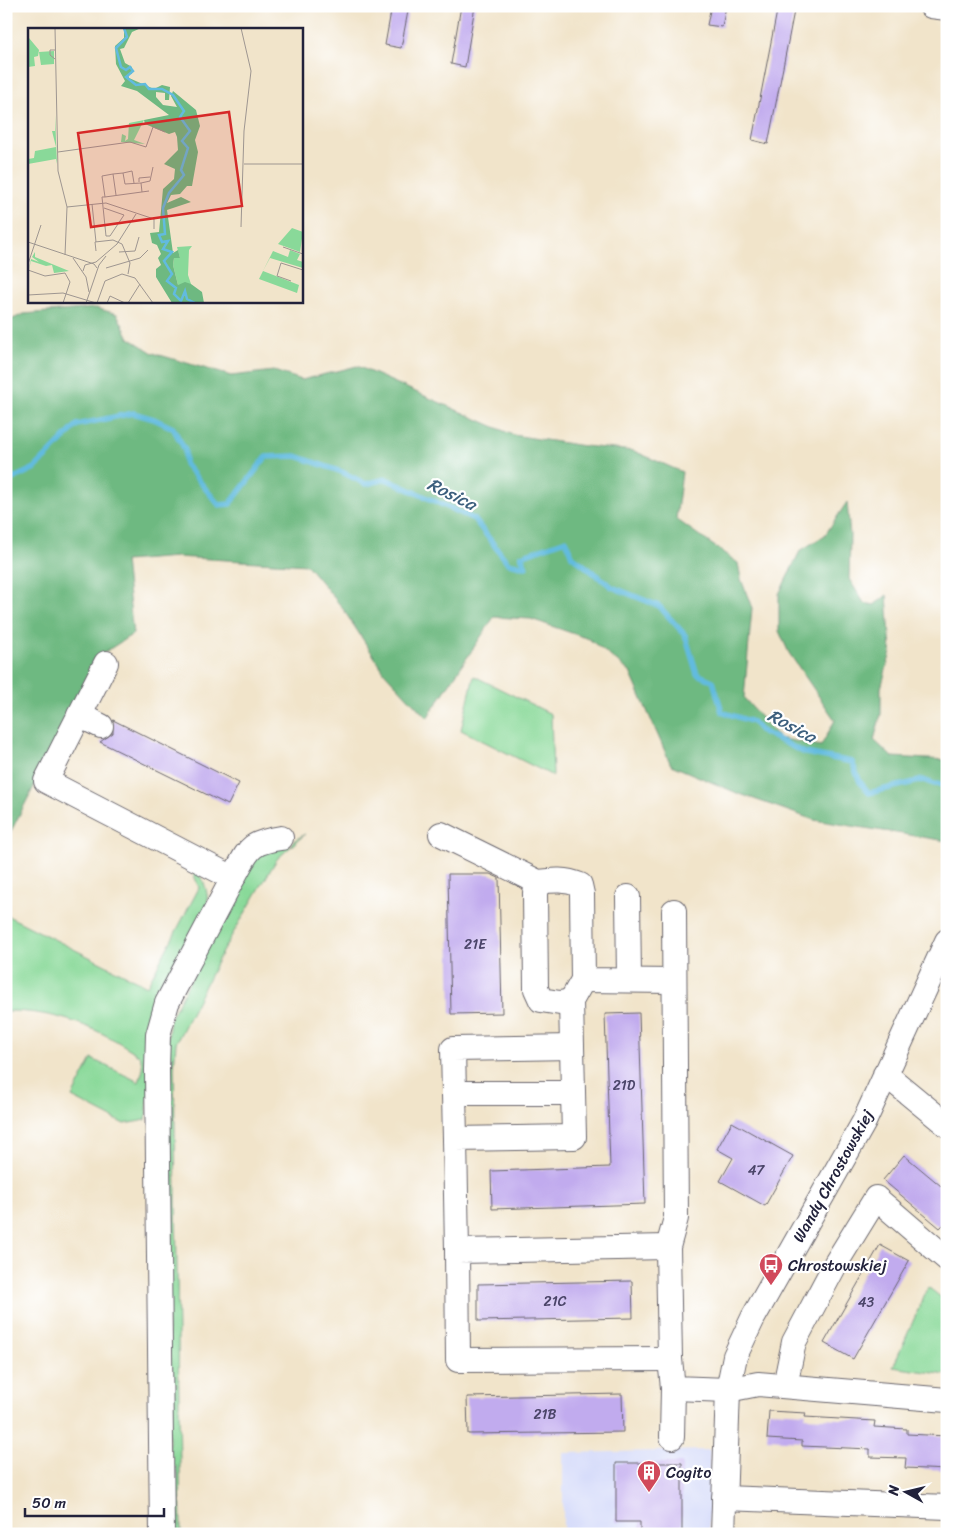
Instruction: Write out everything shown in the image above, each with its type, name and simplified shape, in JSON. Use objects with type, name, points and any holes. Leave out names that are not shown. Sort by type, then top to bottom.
[{"type":"street","points":[[931,6],[947,8]]},
{"type":"street","points":[[106,663],[46,781],[233,878]]},
{"type":"street","points":[[79,715],[100,726]]},
{"type":"street","points":[[441,834],[538,882],[555,879],[568,880],[580,885],[582,894],[583,980],[571,1001],[574,1137],[455,1139]]},
{"type":"street","points":[[162,1534],[158,1035],[167,1004],[233,878],[252,846],[266,840],[281,838]]},
{"type":"street","points":[[538,882],[535,893],[536,989],[541,1000],[549,1003],[571,1001]]},
{"type":"street","points":[[628,897],[629,980]]},
{"type":"street","points":[[672,1437],[668,1247],[676,1218],[674,911]]},
{"type":"street","name":"Wandy Chrostowskiej","points":[[723,1534],[728,1390],[735,1356],[753,1318],[864,1122],[947,941]]},
{"type":"street","points":[[583,980],[674,982]]},
{"type":"street","points":[[572,1048],[453,1049],[458,1360],[670,1359]]},
{"type":"street","points":[[885,1074],[947,1125]]},
{"type":"street","points":[[454,1093],[573,1093]]},
{"type":"street","points":[[785,1386],[794,1342],[836,1263],[876,1198],[947,1259]]},
{"type":"street","points":[[457,1251],[668,1247]]},
{"type":"street","points":[[672,1388],[728,1390],[758,1384],[947,1400]]},
{"type":"street","points":[[724,1498],[947,1506]]},
{"type":"shaded area","points":[[710,1450],[709,1534],[563,1534],[563,1453]]},
{"type":"green space","points":[[96,308],[117,314],[129,338],[153,353],[231,376],[274,371],[302,380],[357,366],[513,435],[584,446],[634,451],[682,472],[676,519],[738,563],[741,579],[752,608],[744,698],[779,738],[821,746],[835,720],[789,653],[779,631],[779,594],[800,551],[825,535],[847,502],[850,535],[849,579],[864,603],[874,605],[887,595],[891,652],[881,688],[881,714],[874,740],[892,757],[947,760],[947,841],[814,820],[737,793],[671,765],[630,672],[589,639],[531,619],[494,617],[427,718],[385,673],[341,606],[307,565],[177,557],[125,561],[133,634],[102,654],[6,841],[6,322],[24,314]]},
{"type":"green space","points":[[474,676],[551,714],[553,776],[461,730]]},
{"type":"green space","points":[[305,834],[277,859],[222,952],[176,1043],[174,1067],[181,1534],[170,1534],[165,1063],[170,1019],[260,848],[291,846],[292,842]]},
{"type":"green space","points":[[190,865],[205,885],[208,909],[158,1005],[146,1120],[124,1124],[72,1097],[92,1059],[139,1082],[143,1069],[140,1056],[109,1037],[76,1023],[43,1014],[6,1011],[6,915],[147,986],[199,888]]},
{"type":"green space","points":[[928,1287],[947,1302],[947,1375],[893,1367]]},
{"type":"building","points":[[392,6],[409,6],[401,48],[385,45]]},
{"type":"building","points":[[461,6],[475,6],[465,67],[451,64]]},
{"type":"building","points":[[711,6],[726,6],[722,27],[707,25]]},
{"type":"building","points":[[778,6],[795,6],[768,144],[752,140]]},
{"type":"building","points":[[113,720],[239,783],[228,805],[100,742],[113,733]]},
{"type":"building","points":[[448,874],[490,874],[499,878],[502,1013],[451,1014]]},
{"type":"building","points":[[639,1013],[645,1204],[492,1209],[491,1171],[610,1167],[605,1014]]},
{"type":"building","points":[[732,1122],[793,1156],[765,1206],[720,1181],[733,1158],[717,1149]]},
{"type":"building","points":[[904,1155],[947,1191],[947,1221],[940,1228],[883,1180]]},
{"type":"building","points":[[880,1245],[909,1261],[853,1359],[824,1343]]},
{"type":"building","points":[[632,1281],[633,1318],[478,1321],[478,1284]]},
{"type":"building","points":[[622,1394],[623,1432],[468,1434],[467,1397]]},
{"type":"building","points":[[769,1411],[806,1413],[805,1417],[875,1421],[874,1427],[907,1429],[907,1434],[947,1436],[947,1470],[905,1468],[906,1458],[870,1457],[870,1449],[802,1446],[802,1441],[767,1439]]},
{"type":"building","name":"Cogito","points":[[616,1463],[682,1463],[682,1534],[640,1534],[640,1522],[616,1522]]},
{"type":"waterway","name":"Rosica","points":[[6,482],[35,468],[77,425],[133,413],[154,419],[173,428],[185,450],[185,464],[219,505],[230,504],[266,457],[296,456],[342,472],[366,484],[386,479],[474,519],[508,563],[526,567],[521,556],[566,540],[572,556],[612,587],[659,606],[685,635],[697,674],[713,681],[722,712],[753,722],[761,731],[805,753],[852,762],[860,782],[869,793],[923,780],[934,784],[947,785]]},
{"type":"place","name":"Chrostowskiej","points":[[771,1286]]},
{"type":"place","name":"Cogito","points":[[649,1493]]}]
